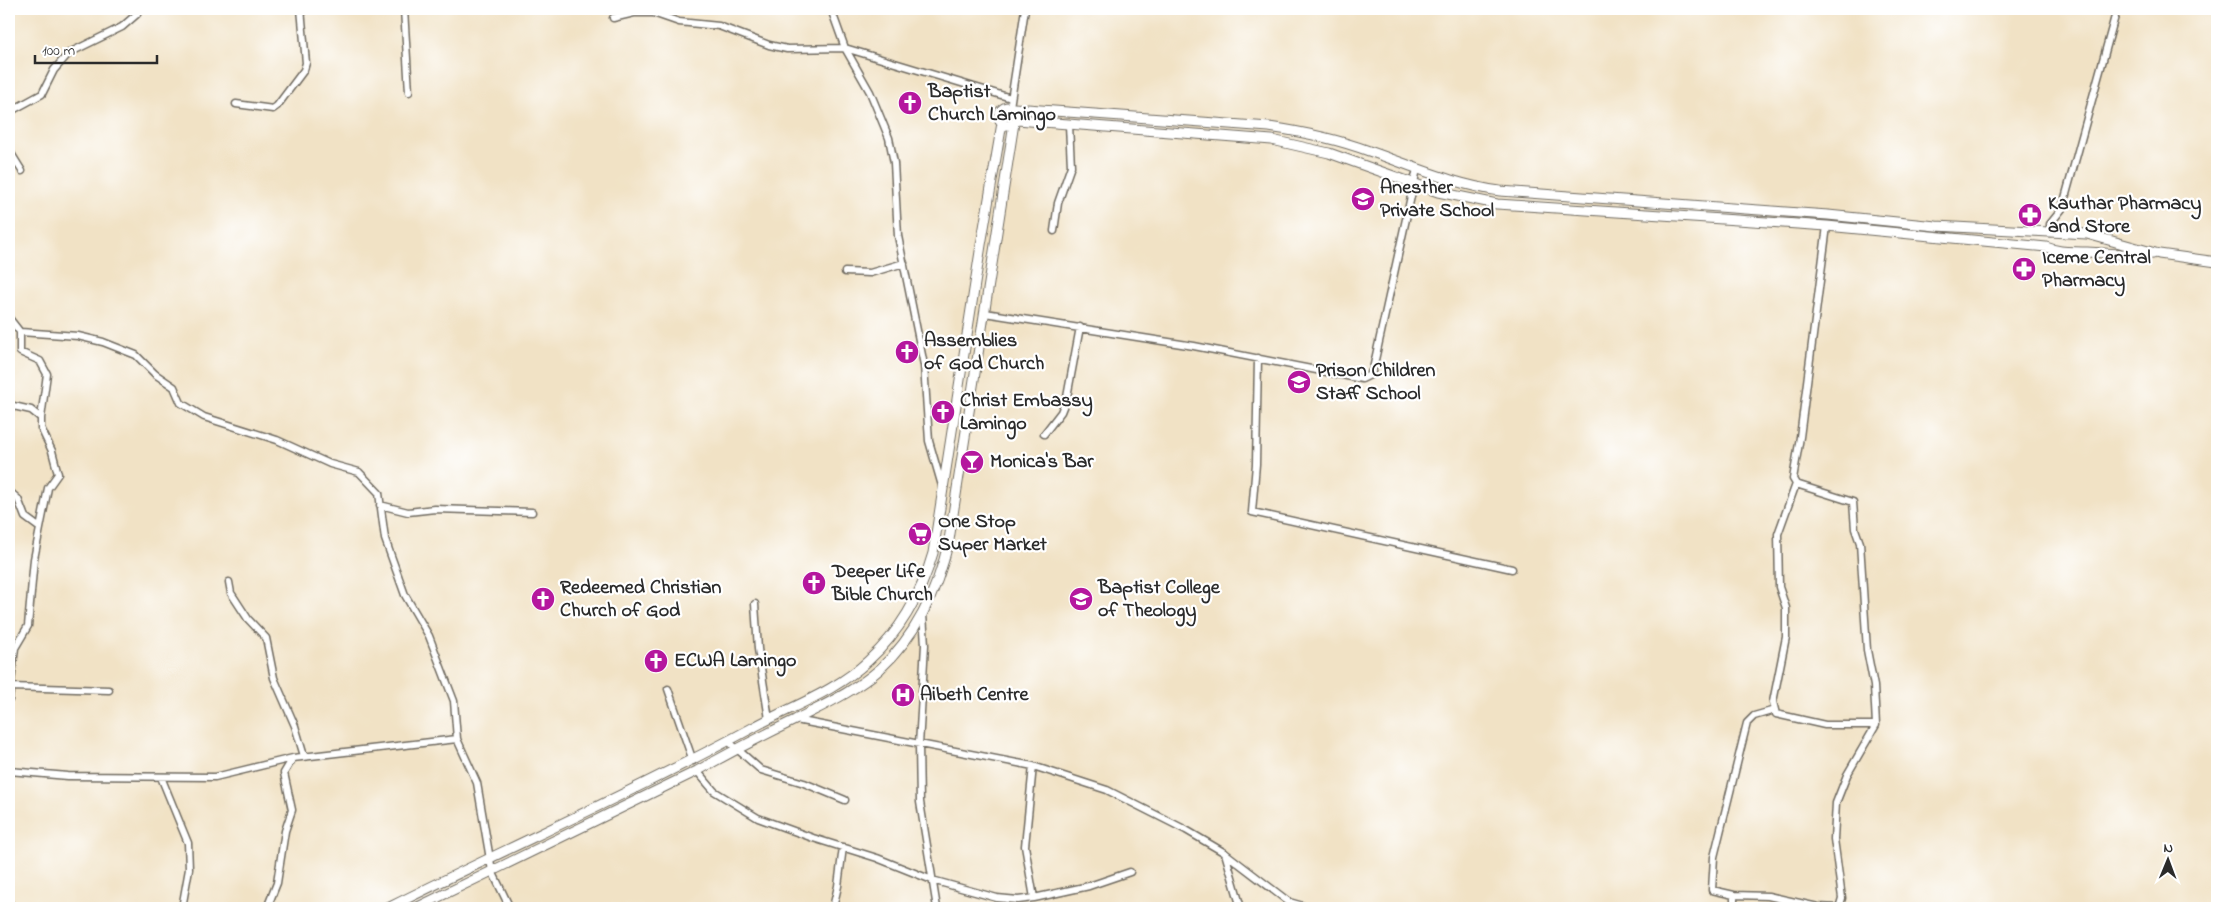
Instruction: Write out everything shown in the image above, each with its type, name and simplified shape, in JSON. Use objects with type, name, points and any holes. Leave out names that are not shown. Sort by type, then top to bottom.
[{"type":"street","points":[[9,112],[42,94],[54,70],[68,54],[122,27],[137,14],[137,9]]},
{"type":"street","points":[[236,104],[273,109],[304,70],[306,62],[301,9]]},
{"type":"street","points":[[404,9],[409,92]]},
{"type":"street","points":[[831,9],[845,48],[870,92],[888,138],[894,163],[898,236],[924,365],[929,440],[943,487]]},
{"type":"street","points":[[416,908],[697,771],[849,691],[879,669],[894,654],[923,614],[935,589],[949,540],[1016,121],[1017,112],[1012,104],[1025,9]]},
{"type":"street","points":[[2046,247],[2050,224],[2062,209],[2117,9]]},
{"type":"street","points":[[613,18],[634,13],[653,13],[679,22],[718,26],[769,46],[787,49],[845,48],[1012,104],[1295,131],[1367,150],[1460,184],[1500,191],[2048,233],[2087,234],[2159,254],[2217,262]]},
{"type":"street","points":[[388,908],[693,760],[769,719],[813,699],[867,662],[896,632],[921,588],[928,569],[936,534],[1002,123],[999,116],[1002,108],[1012,104]]},
{"type":"street","points":[[1002,123],[1006,125],[1016,121],[1272,140],[1329,153],[1438,192],[1497,204],[1827,226],[2046,247],[2059,252],[2130,256],[2159,254]]},
{"type":"street","points":[[1054,231],[1058,203],[1071,166],[1069,125]]},
{"type":"street","points":[[9,150],[22,171]]},
{"type":"street","points":[[985,313],[1080,327],[1258,358],[1362,379],[1370,375],[1374,369],[1417,169]]},
{"type":"street","points":[[1775,710],[1754,716],[1747,723],[1714,857],[1712,890],[1734,895],[1768,896],[1818,907],[1839,908],[1842,898],[1834,839],[1836,804],[1847,775],[1876,725],[1874,686],[1868,650],[1860,551],[1853,502],[1796,484],[1793,479],[1827,226]]},
{"type":"street","points":[[2085,252],[2087,234]]},
{"type":"street","points":[[845,272],[870,273],[904,263]]},
{"type":"street","points":[[9,318],[20,332],[20,352],[40,361],[47,374],[41,428],[52,451],[58,474],[48,488],[34,558],[28,626],[15,648],[9,700]]},
{"type":"street","points":[[1044,434],[1061,412],[1067,397],[1080,327]]},
{"type":"street","points":[[20,332],[78,336],[103,342],[136,355],[155,374],[174,387],[182,403],[204,417],[277,440],[330,464],[359,472],[379,494],[385,539],[405,594],[429,636],[454,701],[457,739],[478,783],[492,871],[510,908]]},
{"type":"street","points":[[1258,358],[1256,464],[1252,512],[1512,569]]},
{"type":"street","points":[[9,405],[31,410],[41,418]]},
{"type":"street","points":[[1796,484],[1778,534],[1779,587],[1786,608],[1786,637],[1773,702],[1776,714],[1824,725],[1876,725]]},
{"type":"street","points":[[9,491],[18,499],[25,516],[40,528]]},
{"type":"street","points":[[380,505],[408,512],[454,509],[532,512]]},
{"type":"street","points":[[229,582],[230,593],[248,619],[266,638],[274,678],[295,726],[304,756]]},
{"type":"street","points":[[756,604],[758,649],[769,719]]},
{"type":"street","points":[[923,614],[925,646],[919,745],[920,802],[937,908]]},
{"type":"street","points":[[10,687],[109,690]]},
{"type":"street","points":[[668,689],[693,760]]},
{"type":"street","points":[[795,720],[1033,766],[1107,790],[1186,830],[1225,853],[1289,902],[1310,908]]},
{"type":"street","points":[[9,771],[68,776],[215,776],[304,756],[457,739]]},
{"type":"street","points":[[728,741],[760,770],[804,783],[845,800]]},
{"type":"street","points":[[267,908],[277,883],[285,831],[292,810],[284,773],[294,758]]},
{"type":"street","points":[[1033,766],[1025,846],[1034,898]]},
{"type":"street","points":[[697,771],[714,791],[758,818],[932,880],[997,898],[1018,900],[1034,898],[1089,886],[1130,872]]},
{"type":"street","points":[[161,777],[188,843],[189,870],[182,908]]},
{"type":"street","points":[[833,908],[843,847]]},
{"type":"street","points":[[1225,853],[1241,908]]},
{"type":"street","points":[[1734,895],[1734,908]]},
{"type":"street","points":[[9,902],[11,908]]},
{"type":"place","name":"Baptist Church Lamingo","points":[[910,103]]},
{"type":"place","name":"Anesther Private School","points":[[1363,199]]},
{"type":"place","name":"Kauthar Pharmacy and Store","points":[[2030,215]]},
{"type":"place","name":"Iceme Central Pharmacy","points":[[2024,269]]},
{"type":"place","name":"Assemblies of God Church","points":[[907,352]]},
{"type":"place","name":"Prison Children Staff School","points":[[1299,382]]},
{"type":"place","name":"Christ Embassy Lamingo","points":[[943,412]]},
{"type":"place","name":"Monica's Bar","points":[[972,462]]},
{"type":"place","name":"One Stop Super Market","points":[[920,534]]},
{"type":"place","name":"Deeper Life Bible Church","points":[[814,583]]},
{"type":"place","name":"Redeemed Christian Church of God","points":[[543,599]]},
{"type":"place","name":"Baptist College of Theology","points":[[1081,599]]},
{"type":"place","name":"ECWA Lamingo","points":[[656,661]]},
{"type":"place","name":"Aibeth Centre","points":[[903,695]]}]
